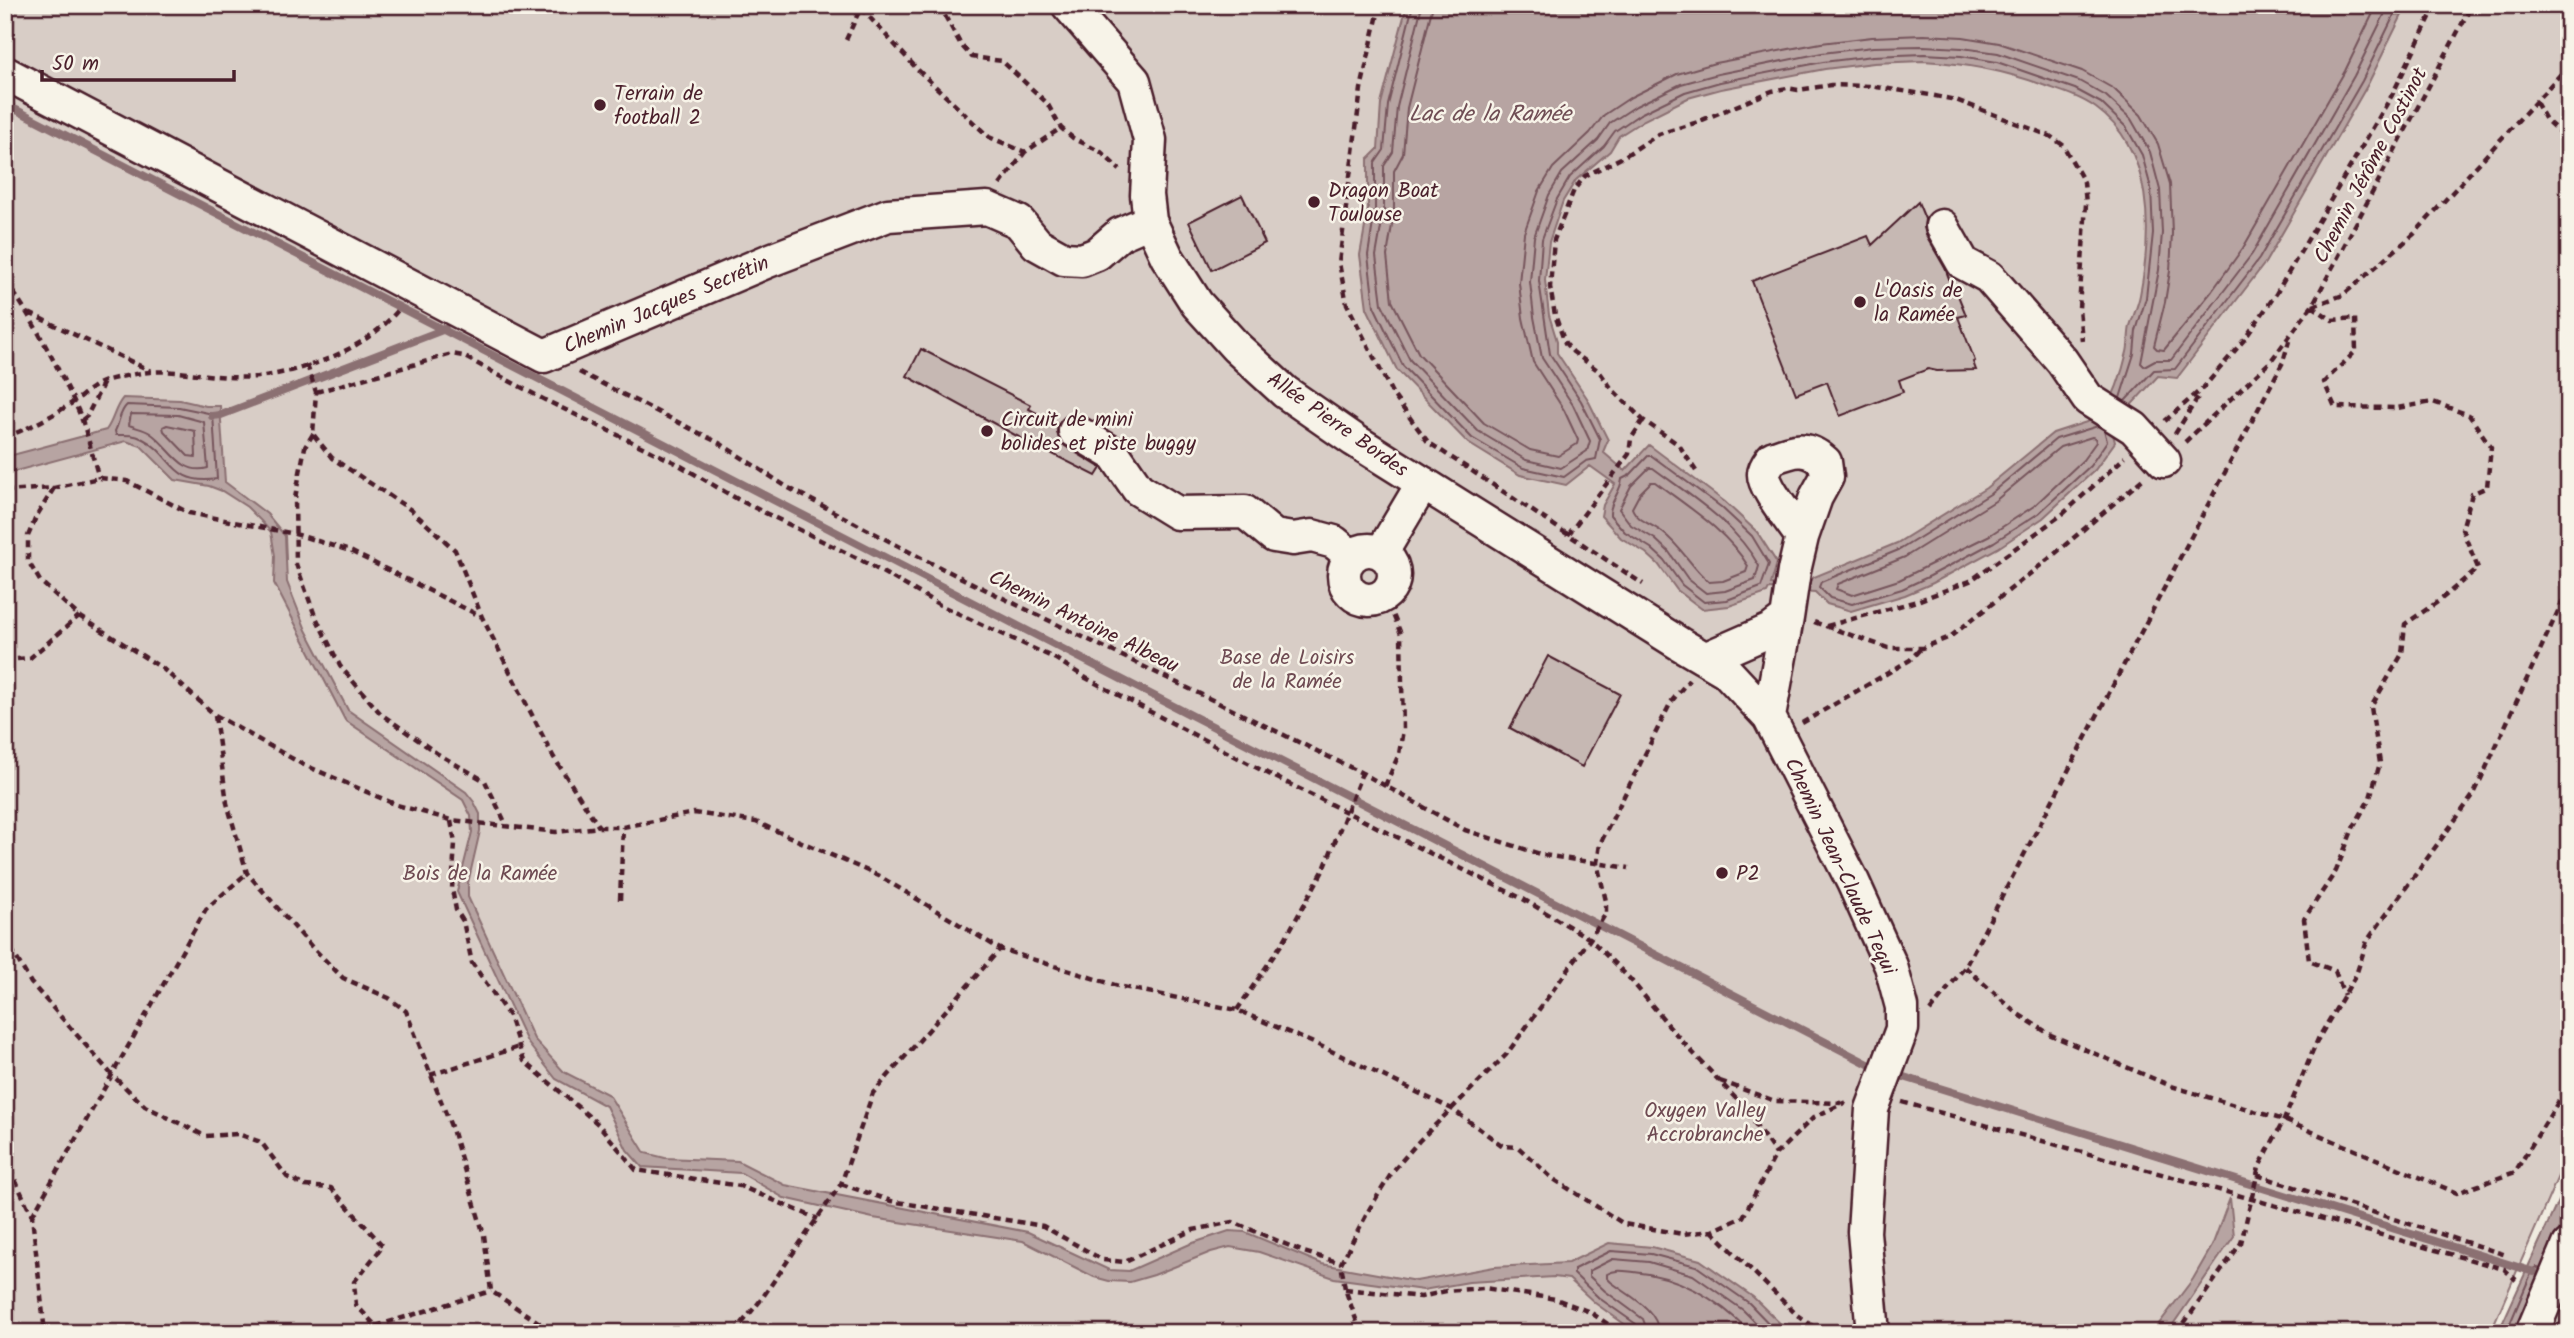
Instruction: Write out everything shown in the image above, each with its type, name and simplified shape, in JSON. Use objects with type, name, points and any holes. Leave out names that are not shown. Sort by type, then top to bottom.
[{"type":"street","name":"Allée Pierre Bordes","points":[[1068,5],[1134,81],[1150,140],[1149,208],[1167,257],[1197,304],[1236,347],[1285,392],[1354,440],[1411,504],[1707,658],[1726,671],[1774,726]]},
{"type":"street","name":"Chemin Jacques Secrétin","points":[[5,73],[544,356],[768,261],[888,215],[987,208],[1019,222],[1037,244],[1064,259],[1082,260],[1097,254],[1149,208]]},
{"type":"street","points":[[1942,226],[1963,263],[1989,277],[2062,361],[2088,399],[2148,443]]},
{"type":"street","points":[[1075,431],[1114,454],[1138,489],[1177,513],[1203,514],[1222,510],[1245,512],[1274,536],[1293,539],[1312,536],[1334,542],[1351,556]]},
{"type":"street","points":[[1382,552],[1411,504]]},
{"type":"street","points":[[1774,726],[1790,595],[1802,537]]},
{"type":"street","points":[[1366,549],[1382,552],[1393,565],[1395,581],[1385,595],[1371,601],[1356,597],[1346,586],[1344,570],[1351,556],[1366,549]]},
{"type":"street","points":[[1707,658],[1771,630],[1790,595]]},
{"type":"street","name":"Chemin Jean-Claude Tequi","points":[[1774,726],[1853,882],[1891,966],[1902,1007],[1902,1029],[1871,1087],[1864,1231],[1873,1333]]},
{"type":"street","points":[[2532,1333],[2569,1245]]},
{"type":"path","points":[[939,5],[961,45],[972,57],[1002,61],[1047,103],[1061,128],[1073,138],[1101,152],[1149,208]]},
{"type":"path","points":[[1380,5],[1361,89],[1339,263],[1347,304],[1393,395],[1428,442],[1647,587]]},
{"type":"path","points":[[1826,626],[1917,601],[1970,581],[2064,513],[2148,443],[2204,387],[2244,340],[2310,239],[2392,95],[2435,5]]},
{"type":"path","name":"Chemin Jérôme Costinot","points":[[1926,1016],[1965,967],[2283,362],[2290,337],[2312,306],[2472,5]]},
{"type":"path","points":[[846,40],[862,7],[919,71],[989,137],[1025,152]]},
{"type":"path","points":[[2312,306],[2343,295],[2414,234],[2569,65]]},
{"type":"path","points":[[1696,471],[1679,445],[1643,420],[1599,371],[1565,343],[1555,315],[1550,287],[1553,240],[1574,190],[1585,176],[1623,157],[1659,134],[1695,123],[1772,91],[1831,85],[1869,86],[1955,100],[2050,136],[2063,145],[2084,182],[2086,204],[2079,308],[2084,353],[2068,371]]},
{"type":"path","points":[[2536,102],[2546,120],[2569,141]]},
{"type":"path","points":[[987,208],[990,197],[1025,152],[1061,128]]},
{"type":"path","points":[[5,283],[10,286],[28,313],[74,402],[99,478]]},
{"type":"path","points":[[2312,306],[2332,320],[2355,318],[2356,351],[2324,382],[2335,407],[2397,408],[2433,402],[2469,415],[2491,447],[2487,487],[2472,494],[2462,529],[2478,568],[2439,601],[2405,624],[2402,654],[2371,707],[2380,763],[2370,798],[2353,828],[2336,871],[2304,919],[2309,961],[2334,971],[2344,995]]},
{"type":"path","points":[[5,437],[21,432],[74,402],[86,391],[104,381],[151,372],[257,377],[307,365],[363,342],[398,311]]},
{"type":"path","points":[[28,313],[151,372]]},
{"type":"path","points":[[316,392],[452,354],[463,356],[545,400],[674,462],[739,500],[861,560],[940,605],[1055,659],[1243,761],[1523,899],[1590,939],[1630,979],[1742,1105],[1776,1154]]},
{"type":"path","name":"Chemin Antoine Albeau","points":[[544,356],[721,444],[787,487],[925,560],[1362,774],[1465,830],[1543,855],[1629,868]]},
{"type":"path","points":[[307,365],[316,392],[313,434],[305,447],[295,498],[295,534],[296,564],[314,613],[340,666],[381,714],[438,754],[485,781],[507,827]]},
{"type":"path","points":[[82,420],[88,416],[104,381]]},
{"type":"path","points":[[2148,443],[2178,428],[2204,387]]},
{"type":"path","points":[[1568,535],[1629,454],[1631,439],[1643,420]]},
{"type":"path","points":[[313,434],[332,458],[411,510],[455,550],[482,617],[552,756],[599,827]]},
{"type":"path","points":[[5,491],[54,488],[99,478],[127,481],[189,513],[295,534],[350,551],[482,617]]},
{"type":"path","points":[[54,488],[28,536],[28,561],[40,580],[79,616],[162,668],[215,715],[302,764],[397,805],[451,820],[556,832],[623,827],[694,813],[756,822],[879,876],[1000,948],[1118,986],[1237,1010],[1325,1048],[1452,1109],[1503,1146],[1518,1147],[1552,1178],[1624,1224],[1683,1234],[1712,1231],[1743,1217],[1776,1154],[1814,1117],[1871,1087]]},
{"type":"path","points":[[1774,726],[1803,723],[1910,660],[1922,648],[1950,636],[2051,557]]},
{"type":"path","points":[[2177,1333],[2241,1243],[2259,1167],[2284,1120],[2318,1039],[2356,975],[2367,942],[2474,794],[2565,596],[2569,581]]},
{"type":"path","points":[[1385,595],[1401,634],[1403,730],[1399,754],[1385,786]]},
{"type":"path","points":[[1790,595],[1811,621],[1888,648],[1922,648]]},
{"type":"path","points":[[5,660],[30,658],[79,616]]},
{"type":"path","points":[[1361,1333],[1344,1287],[1341,1263],[1393,1171],[1506,1055],[1606,913],[1606,901],[1597,863],[1600,844],[1671,702],[1707,658]]},
{"type":"path","points":[[215,715],[227,803],[247,873],[343,978],[389,998],[406,1011],[452,1129],[484,1235],[491,1291],[555,1333]]},
{"type":"path","points":[[1237,1010],[1285,939],[1324,869],[1362,774]]},
{"type":"path","points":[[451,820],[455,843],[452,888],[456,909],[463,921],[472,963],[509,1016],[524,1061],[598,1124],[636,1170],[740,1186],[818,1219]]},
{"type":"path","points":[[620,900],[623,827]]},
{"type":"path","points":[[32,1216],[206,909],[247,873]]},
{"type":"path","points":[[5,938],[32,983],[112,1075],[145,1106],[205,1136],[238,1134],[261,1142],[287,1177],[304,1186],[331,1188],[383,1246],[354,1282],[356,1305],[376,1326],[378,1333]]},
{"type":"path","points":[[734,1333],[760,1301],[841,1184],[873,1093],[1000,948]]},
{"type":"path","points":[[1965,967],[2018,1014],[2050,1035],[2171,1086],[2284,1120],[2457,1193],[2515,1172],[2560,1099],[2569,1076]]},
{"type":"path","points":[[430,1075],[520,1047]]},
{"type":"path","points":[[1717,1080],[1775,1101],[1871,1087],[1892,1099],[2251,1196],[2504,1269],[2516,1280]]},
{"type":"path","points":[[5,1158],[32,1216],[45,1333]]},
{"type":"path","points":[[2257,1177],[2506,1255]]},
{"type":"path","points":[[841,1184],[891,1201],[1043,1226],[1102,1260],[1125,1262],[1193,1230],[1233,1222],[1304,1252],[1341,1263]]},
{"type":"path","points":[[1712,1231],[1797,1315],[1822,1333]]},
{"type":"path","points":[[1344,1287],[1422,1297],[1446,1291],[1484,1288],[1544,1297],[1590,1312],[1621,1333]]},
{"type":"path","points":[[376,1326],[491,1291]]},
{"type":"green space","name":"Base de Loisirs de la Ramée","points":[[5,5],[2569,5],[2569,1151],[2490,1333],[5,1333]]},
{"type":"water","name":"Lac de la Ramée","points":[[1407,5],[2407,5],[2368,84],[2265,263],[2177,378],[2158,376],[2111,427],[2115,442],[2095,470],[2043,518],[1998,548],[1905,595],[1851,611],[1827,604],[1815,592],[1769,589],[1767,593],[1729,606],[1702,609],[1677,590],[1658,564],[1646,553],[1621,538],[1601,516],[1603,505],[1615,484],[1590,466],[1566,485],[1520,475],[1468,443],[1397,370],[1367,308],[1360,255],[1368,210],[1368,159],[1378,149],[1381,104]],"holes":[[[1923,61],[1999,72],[2077,97],[2096,108],[2115,126],[2129,146],[2139,169],[2147,220],[2144,271],[2130,326],[2123,369],[2102,417],[2053,433],[1986,488],[1897,543],[1814,577],[1803,587],[1771,584],[1777,563],[1757,532],[1725,502],[1649,445],[1625,471],[1603,452],[1608,440],[1587,398],[1557,353],[1545,280],[1549,242],[1563,201],[1576,180],[1610,151],[1619,136],[1688,98],[1825,69]]]},
{"type":"water","points":[[123,398],[180,400],[220,406],[225,482],[267,514],[285,536],[287,582],[306,630],[348,710],[466,792],[480,814],[480,831],[468,883],[468,897],[534,1039],[564,1072],[609,1095],[645,1153],[665,1158],[738,1161],[785,1185],[1028,1232],[1109,1270],[1129,1271],[1190,1244],[1229,1231],[1245,1232],[1322,1264],[1416,1281],[1494,1267],[1568,1263],[1609,1243],[1652,1247],[1700,1260],[1753,1297],[1790,1333],[1637,1333],[1595,1303],[1569,1279],[1554,1277],[1469,1282],[1423,1290],[1334,1278],[1259,1252],[1230,1247],[1130,1282],[1109,1281],[1094,1277],[1023,1241],[873,1218],[784,1198],[741,1173],[642,1167],[627,1150],[606,1106],[556,1079],[527,1042],[457,892],[472,832],[471,816],[463,800],[345,720],[274,583],[275,556],[271,532],[260,520],[247,507],[222,491],[175,480],[141,446],[126,441],[5,474],[5,457],[106,430]]},
{"type":"water","points":[[2569,1177],[2569,1220],[2523,1333],[2498,1333]]},
{"type":"water","points":[[2230,1198],[2234,1236],[2167,1333],[2152,1333],[2193,1279],[2212,1246]]},
{"type":"building","points":[[1242,195],[1265,243],[1212,270],[1189,222]]},
{"type":"building","name":"L'Oasis de la Ramée","points":[[1918,202],[1925,219],[1926,235],[1945,268],[1953,289],[1955,288],[1966,315],[1958,317],[1976,370],[1928,369],[1899,380],[1903,392],[1840,416],[1827,382],[1796,394],[1752,281],[1868,236],[1872,245]]},
{"type":"building","points":[[921,349],[1031,405],[1029,409],[1058,424],[1059,439],[1065,446],[1101,468],[1096,476],[907,376]]},
{"type":"building","points":[[1548,656],[1620,694],[1582,767],[1510,728]]},
{"type":"waterway","points":[[5,104],[1878,1069]]},
{"type":"waterway","points":[[212,416],[221,415],[445,329]]},
{"type":"waterway","points":[[1891,1073],[2534,1272]]},
{"type":"place","name":"Terrain de football 2","points":[[600,105]]},
{"type":"place","name":"Dragon Boat Toulouse","points":[[1314,202]]},
{"type":"place","name":"L'Oasis de la Ramée","points":[[1860,302]]},
{"type":"place","name":"Circuit de mini bolides et piste buggy","points":[[987,431]]},
{"type":"place","name":"P2","points":[[1722,873]]},
{"type":"park label","name":"Bois de la Ramée","points":[[480,873]]},
{"type":"park label","name":"Oxygen Valley Accrobranche","points":[[1705,1122]]}]
